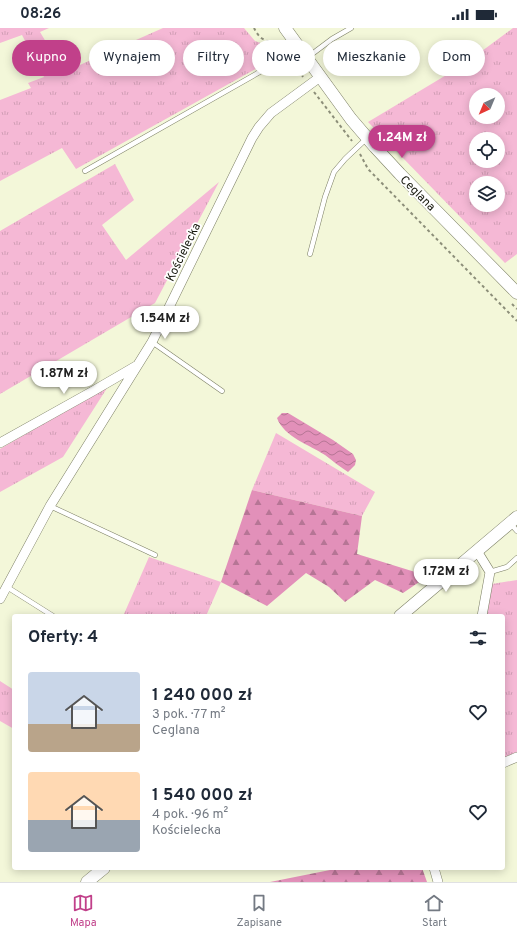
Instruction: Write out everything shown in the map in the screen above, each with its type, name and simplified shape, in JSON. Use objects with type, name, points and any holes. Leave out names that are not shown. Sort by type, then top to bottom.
[{"type":"street","name":"Ceglana","points":[[285,28],[293,40]]},
{"type":"street","name":"Ceglana","points":[[315,70],[367,138],[400,174],[517,293]]},
{"type":"street","name":"Kościelecka","points":[[0,599],[50,506],[152,342],[252,138],[271,113],[320,77]]},
{"type":"street","points":[[0,443],[137,365]]},
{"type":"street","points":[[402,614],[477,551],[515,524]]},
{"type":"street","points":[[477,551],[490,572],[482,614]]},
{"type":"street","points":[[505,762],[517,757]]},
{"type":"street","points":[[87,882],[102,870]]},
{"type":"street","points":[[435,870],[438,882]]},
{"type":"lane","points":[[315,51],[332,39],[352,28]]},
{"type":"lane","points":[[85,170],[253,76]]},
{"type":"lane","points":[[310,254],[325,197],[334,172],[345,158],[367,138]]},
{"type":"lane","points":[[152,342],[222,391]]},
{"type":"lane","points":[[50,506],[155,555]]},
{"type":"lane","points":[[490,572],[507,567],[517,558]]},
{"type":"lane","points":[[7,587],[50,614]]},
{"type":"path","points":[[254,28],[258,35],[266,40]]},
{"type":"path","points":[[302,76],[357,147],[368,169],[517,320]]},
{"type":"green space","points":[[0,28],[49,28],[40,32],[45,40],[25,40],[22,35],[0,43]]},
{"type":"green space","points":[[163,28],[244,28],[254,40],[252,40],[252,71],[244,75],[244,40],[183,40],[183,76],[243,76],[76,169],[62,148],[0,181],[0,100],[31,88],[28,83],[44,77],[81,76],[81,64],[89,61],[89,76],[175,76],[175,40],[136,40]]},
{"type":"green space","points":[[513,28],[517,28],[517,254],[505,263],[368,122],[445,76],[485,76],[485,49]]},
{"type":"green space","points":[[115,164],[134,200],[102,225],[126,260],[219,182],[155,303],[0,394],[0,231]]},
{"type":"green space","points":[[109,385],[63,457],[0,492],[0,449]]},
{"type":"green space","points":[[276,433],[375,492],[362,516],[252,490]]},
{"type":"green space","points":[[252,490],[362,516],[357,554],[428,576],[403,593],[375,580],[345,602],[329,587],[306,573],[267,606],[221,582]]},
{"type":"green space","points":[[149,557],[221,582],[207,614],[124,614]]},
{"type":"green space","points":[[517,580],[517,753],[505,758],[505,614],[487,614],[492,584]]},
{"type":"green space","points":[[0,681],[12,689],[12,728],[0,721]]},
{"type":"green space","points":[[330,870],[423,870],[427,882],[270,882]]},
{"type":"water","points":[[282,413],[288,413],[353,454],[356,460],[355,465],[348,472],[325,455],[298,440],[280,425],[277,418]]}]
